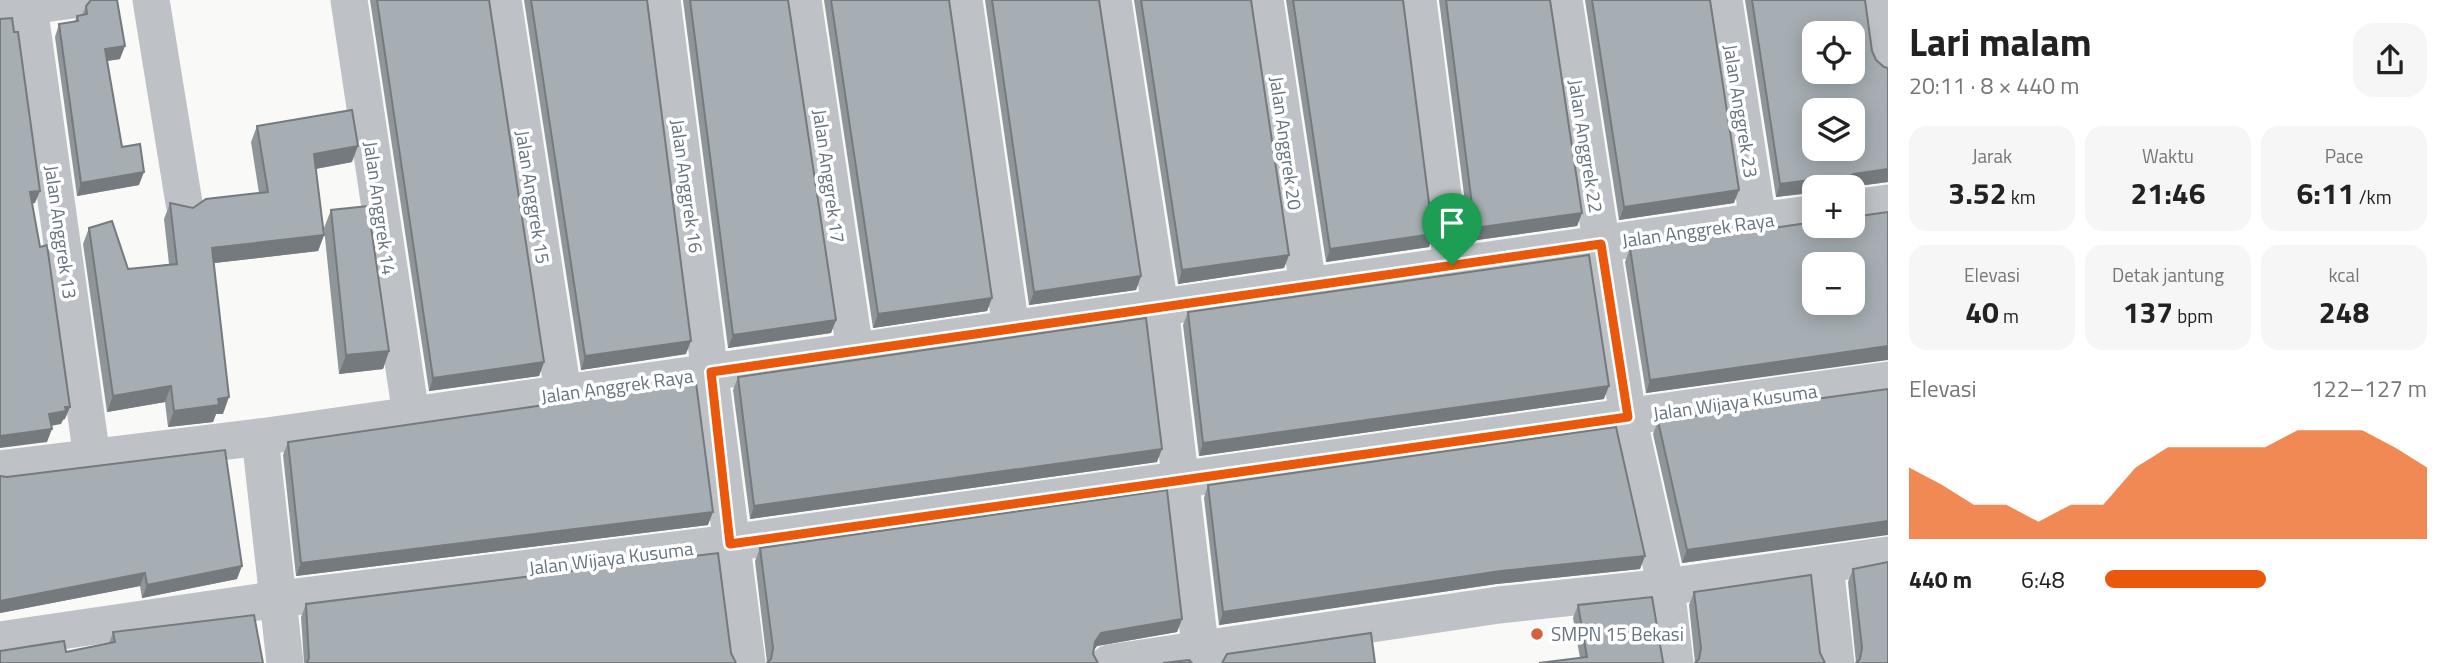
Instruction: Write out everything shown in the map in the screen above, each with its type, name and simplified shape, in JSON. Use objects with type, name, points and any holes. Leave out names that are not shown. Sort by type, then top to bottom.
[{"type":"street","points":[[14,8],[73,0]]},
{"type":"street","points":[[151,0],[184,203]]},
{"type":"street","name":"Jalan Anggrek 14","points":[[349,0],[411,415]]},
{"type":"street","name":"Jalan Anggrek 15","points":[[503,0],[563,393]]},
{"type":"street","name":"Jalan Anggrek 16","points":[[662,0],[747,663]]},
{"type":"street","name":"Jalan Anggrek 17","points":[[803,0],[855,351]]},
{"type":"street","points":[[964,0],[1011,329]]},
{"type":"street","points":[[1113,0],[1160,307],[1201,656]]},
{"type":"street","name":"Jalan Anggrek 20","points":[[1265,0],[1308,286]]},
{"type":"street","points":[[1418,0],[1452,265]]},
{"type":"street","name":"Jalan Anggrek 22","points":[[1564,0],[1628,417],[1666,587],[1675,663]]},
{"type":"street","name":"Jalan Anggrek 23","points":[[1724,0],[1758,221]]},
{"type":"street","points":[[1880,0],[1888,61]]},
{"type":"street","name":"Jalan Anggrek 13","points":[[14,8],[92,458]]},
{"type":"street","points":[[1865,206],[1888,202]]},
{"type":"street","name":"Jalan Anggrek Raya","points":[[0,469],[260,437],[1802,215]]},
{"type":"street","name":"Jalan Wijaya Kusuma","points":[[0,640],[279,598],[730,544],[1888,380]]},
{"type":"street","points":[[260,437],[285,663]]},
{"type":"street","points":[[1109,663],[1201,656],[1499,605],[1666,587],[1888,555]]},
{"type":"street","points":[[1825,565],[1836,663]]},
{"type":"building","points":[[91,0],[117,0],[125,46],[105,49],[122,147],[140,144],[144,172],[81,183],[59,24],[78,21],[77,16],[87,14],[86,6]]},
{"type":"building","points":[[377,0],[489,0],[544,362],[433,378]]},
{"type":"building","points":[[531,0],[647,0],[691,341],[585,356]]},
{"type":"building","points":[[690,0],[788,0],[836,320],[733,335]]},
{"type":"building","points":[[831,0],[949,0],[992,298],[878,314]]},
{"type":"building","points":[[992,0],[1099,0],[1141,276],[1034,292]]},
{"type":"building","points":[[1141,0],[1251,0],[1289,255],[1182,270]]},
{"type":"building","points":[[1293,0],[1403,0],[1433,234],[1330,249]]},
{"type":"building","points":[[1446,0],[1550,0],[1582,213],[1475,228]]},
{"type":"building","points":[[1592,0],[1710,0],[1739,190],[1624,207]]},
{"type":"building","points":[[1752,0],[1865,0],[1872,51],[1876,60],[1888,68],[1888,169],[1852,175],[1802,175],[1802,181],[1780,184]]},
{"type":"building","points":[[12,18],[14,32],[18,32],[40,191],[30,192],[40,247],[47,245],[70,407],[65,407],[66,411],[49,414],[52,429],[0,436],[0,19]]},
{"type":"building","points":[[352,110],[358,146],[314,154],[324,235],[212,248],[229,397],[218,399],[219,405],[174,411],[171,386],[113,396],[89,228],[112,221],[128,269],[177,264],[170,203],[193,208],[206,199],[268,192],[257,126]]},
{"type":"building","points":[[368,206],[389,351],[346,355],[331,210]]},
{"type":"building","points":[[1888,212],[1888,346],[1650,380],[1630,248],[1802,224],[1802,238],[1865,238],[1865,215]]},
{"type":"building","points":[[1589,255],[1609,386],[1203,443],[1188,312]]},
{"type":"building","points":[[1146,318],[1162,449],[754,506],[738,377]]},
{"type":"building","points":[[696,383],[713,512],[301,563],[288,442]]},
{"type":"building","points":[[1888,389],[1888,521],[1687,550],[1658,421]]},
{"type":"building","points":[[1616,427],[1645,556],[1501,571],[1223,612],[1208,485]]},
{"type":"building","points":[[225,450],[242,566],[147,585],[145,573],[0,601],[0,476]]},
{"type":"building","points":[[1167,490],[1182,619],[1101,633],[1095,642],[1093,654],[1098,663],[767,663],[771,659],[773,648],[760,548]]},
{"type":"building","points":[[718,553],[731,653],[736,663],[307,663],[306,604]]},
{"type":"building","points":[[1888,562],[1888,663],[1856,663],[1860,659],[1862,648],[1853,569]]},
{"type":"building","points":[[1811,575],[1820,653],[1825,663],[1695,663],[1699,659],[1701,648],[1694,592]]},
{"type":"building","points":[[1652,597],[1664,663],[1539,663],[1587,657],[1578,605]]},
{"type":"building","points":[[254,615],[263,663],[0,663],[0,651],[64,641],[66,652],[115,642],[113,632]]},
{"type":"building","points":[[1371,633],[1375,663],[1222,663],[1227,654]]},
{"type":"building","points":[[1189,660],[1192,663],[1163,663]]},
{"type":"place","name":"SMPN 15 Bekasi","points":[[1537,634]]},
{"type":"route","points":[[1601,244],[1628,417],[730,544],[711,372],[1452,265],[1601,244]]}]
